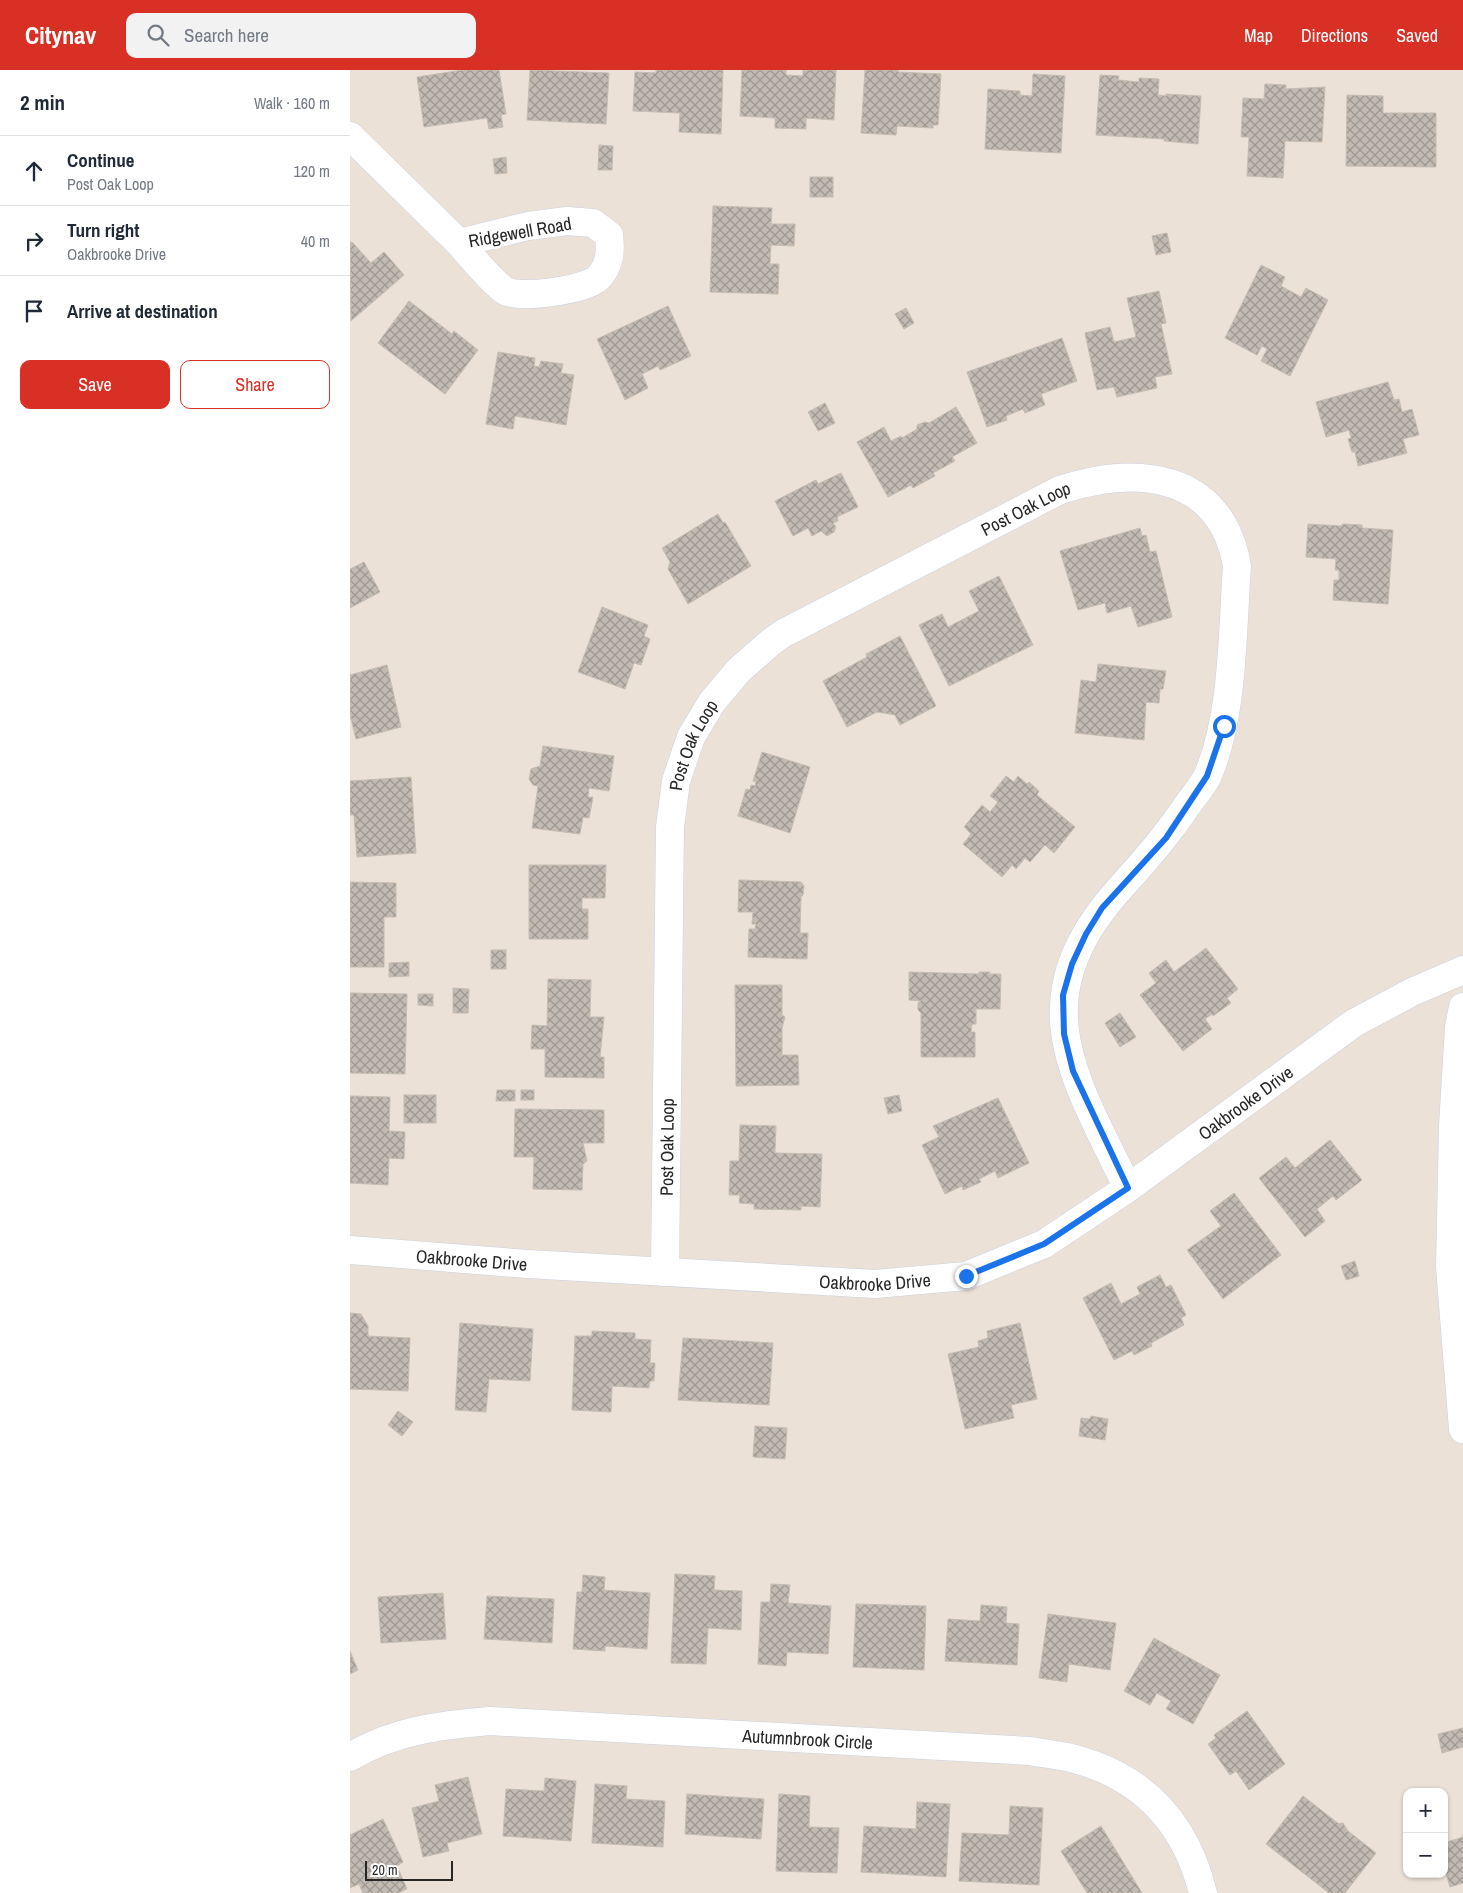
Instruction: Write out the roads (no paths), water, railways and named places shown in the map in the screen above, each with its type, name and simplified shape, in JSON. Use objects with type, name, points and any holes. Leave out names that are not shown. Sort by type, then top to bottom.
[{"type":"street","name":"Ridgewell Road","points":[[350,136],[505,291],[536,294],[582,286],[597,279],[608,262],[611,250],[609,235],[593,223],[583,221],[528,226],[458,242]]},
{"type":"street","name":"Post Oak Loop","points":[[664,1272],[670,827],[676,781],[691,737],[708,709],[739,670],[782,634],[1060,490],[1085,482],[1137,477],[1189,489],[1204,500],[1222,521],[1234,547],[1237,566],[1224,726],[1207,776],[1166,838],[1102,908],[1086,934],[1072,964],[1063,995],[1064,1034],[1073,1071],[1128,1188]]},
{"type":"street","name":"Oakbrooke Drive","points":[[350,1250],[528,1264],[875,1284],[966,1276],[1044,1244],[1128,1188],[1354,1023],[1412,992],[1463,970]]},
{"type":"street","points":[[1463,1007],[1459,1028],[1453,1126],[1450,1266],[1463,1429]]},
{"type":"street","name":"Autumnbrook Circle","points":[[350,1756],[403,1733],[446,1724],[490,1721],[1030,1751],[1075,1759],[1104,1769],[1130,1782],[1150,1797],[1175,1825],[1193,1857],[1203,1893]]}]
